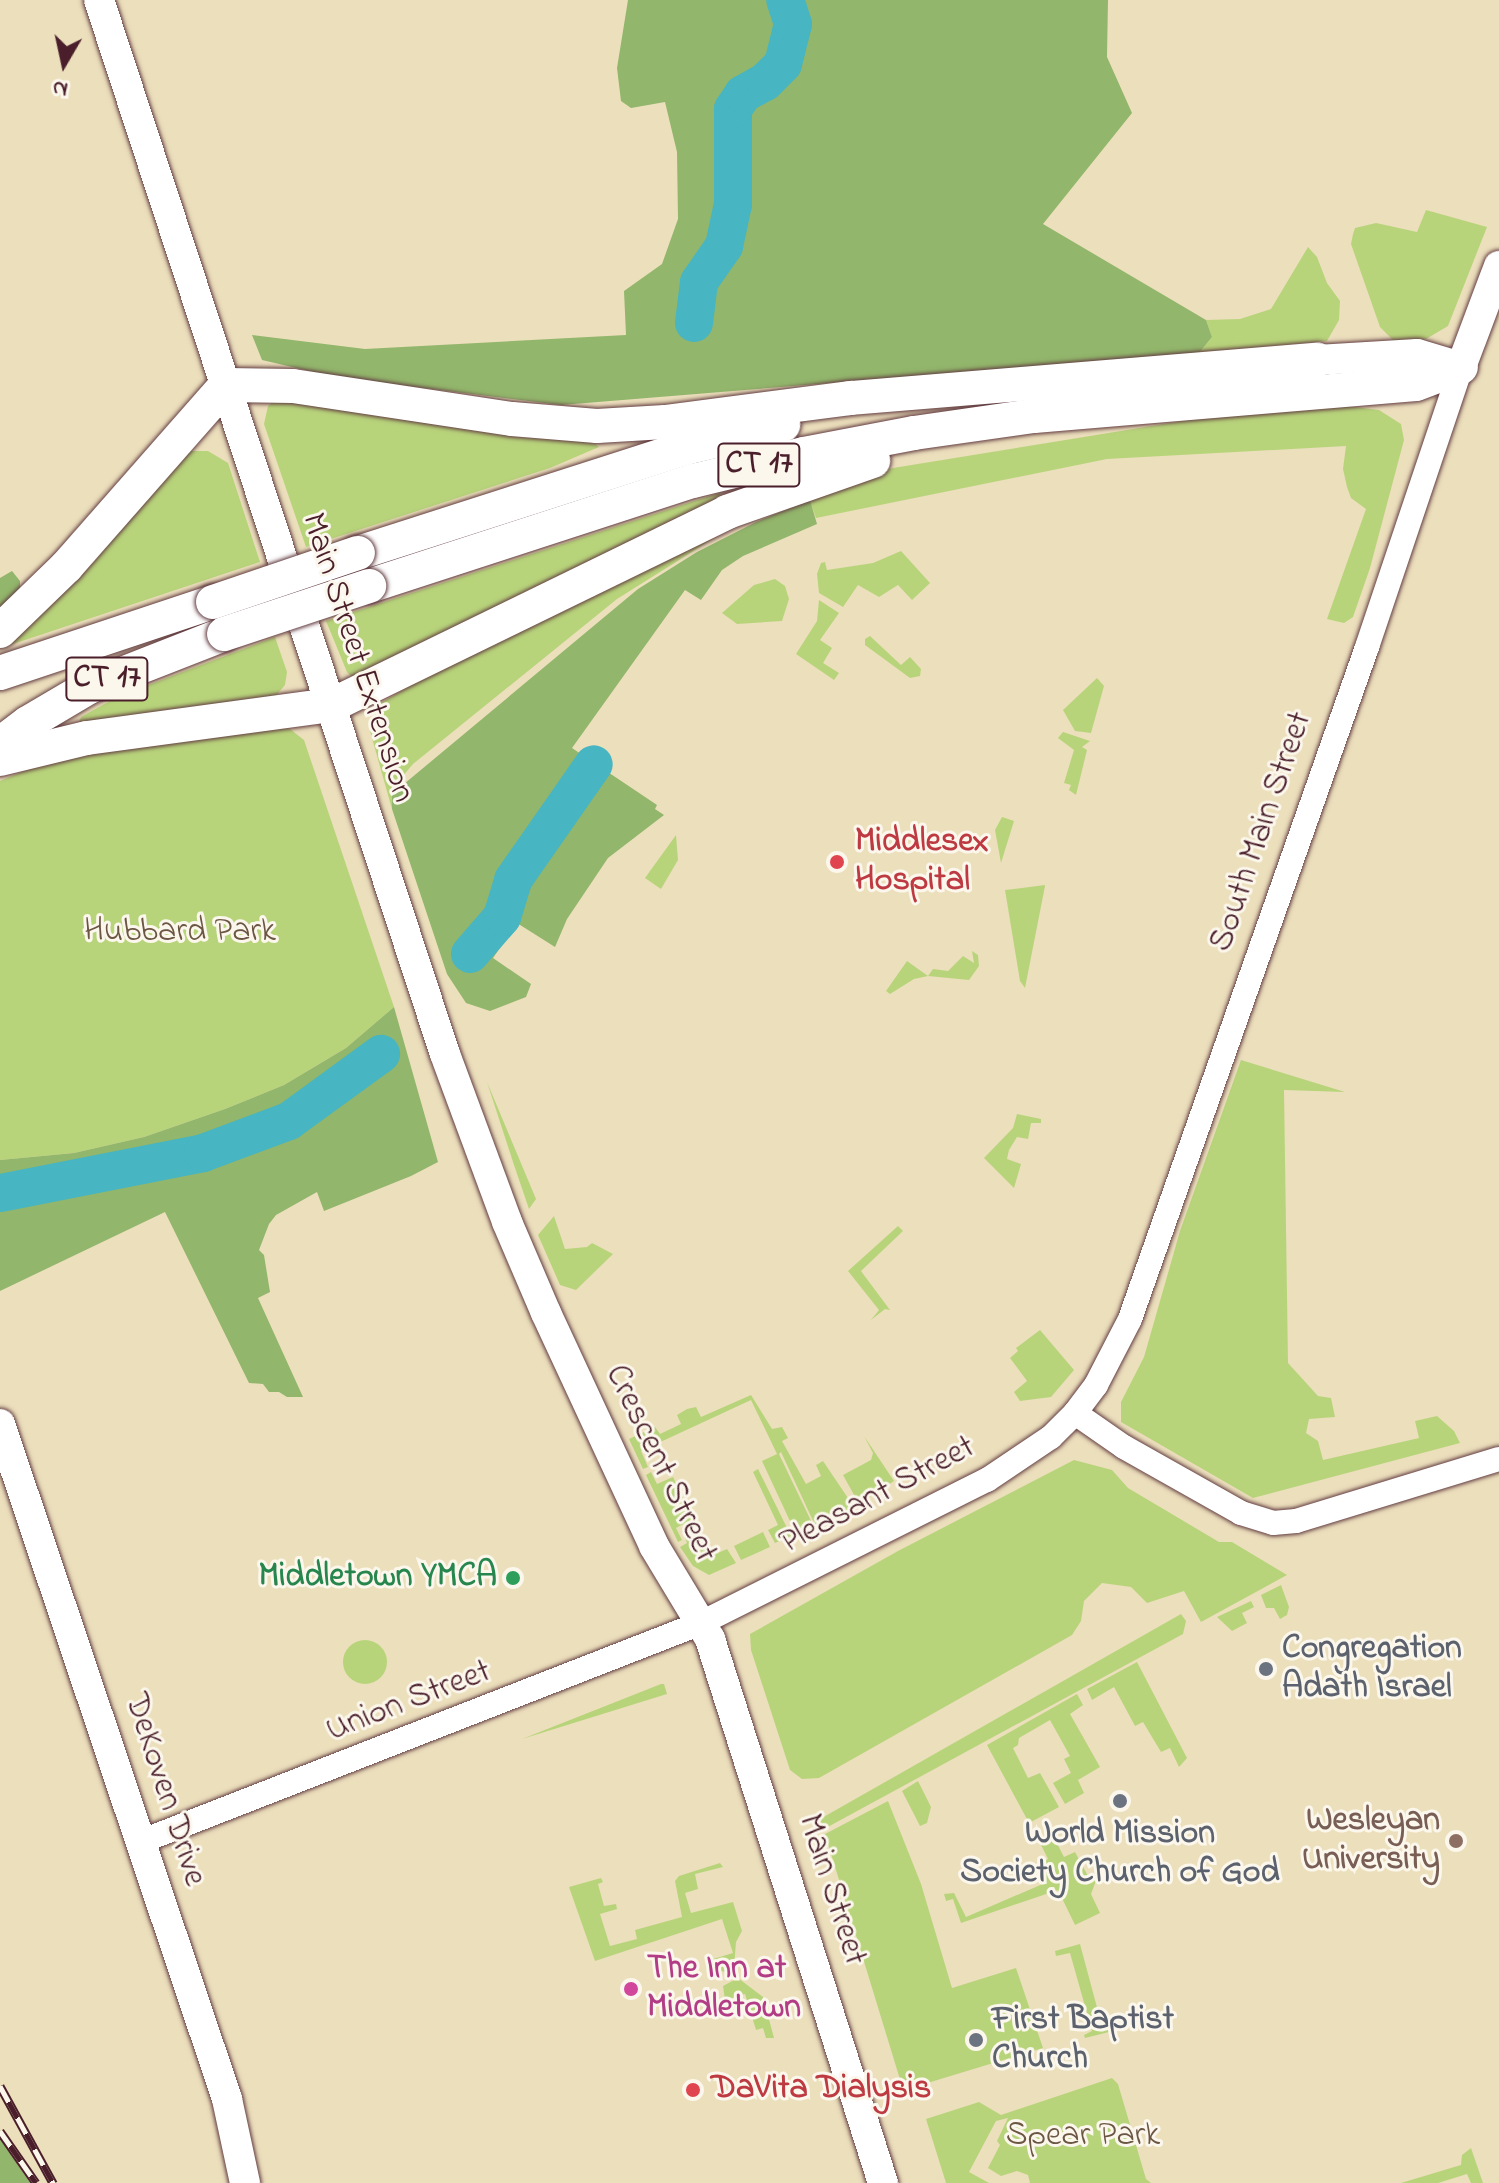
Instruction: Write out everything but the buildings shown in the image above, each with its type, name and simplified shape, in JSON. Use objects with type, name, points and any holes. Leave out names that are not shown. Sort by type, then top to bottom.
[{"type":"highway","name":"CT 17","points":[[0,744],[28,723],[89,687],[224,634],[693,481],[900,436],[1033,400],[1317,360]]},
{"type":"highway","name":"CT 17","points":[[0,673],[685,448],[904,401],[1033,400],[1416,384],[1461,367]]},
{"type":"highway","points":[[0,631],[67,566],[226,385],[293,386],[512,419],[597,426],[665,422],[799,403],[1033,400]]},
{"type":"highway","points":[[0,759],[87,738],[332,705],[374,687],[633,555],[727,512],[1033,400]]},
{"type":"main road","name":"Main Street Extension","points":[[99,0],[445,1054],[507,1222],[556,1335]]},
{"type":"main road","name":"South Main Street","points":[[1461,367],[1499,266]]},
{"type":"main road","name":"CT 17","points":[[1317,360],[1417,354],[1461,367]]},
{"type":"main road","name":"Crescent Street","points":[[556,1335],[654,1546],[701,1623]]},
{"type":"main road","name":"DeKoven Drive","points":[[0,1424],[227,2099],[245,2183]]},
{"type":"main road","name":"Main Street","points":[[701,1623],[710,1639],[883,2183]]},
{"type":"street","name":"South Main Street","points":[[1075,1413],[1096,1385],[1130,1319],[1367,647],[1461,367]]},
{"type":"street","points":[[1075,1413],[1124,1447],[1241,1513],[1273,1523],[1296,1521],[1499,1459]]},
{"type":"street","name":"Pleasant Street","points":[[701,1623],[987,1480],[1051,1437],[1075,1413]]},
{"type":"street","name":"Union Street","points":[[140,1842],[701,1623]]},
{"type":"green space","points":[[628,0],[1108,0],[1107,57],[1132,113],[1043,224],[1206,320],[1212,337],[1199,353],[561,405],[335,377],[262,360],[252,335],[365,349],[626,335],[624,291],[662,264],[678,219],[677,152],[665,102],[631,108],[621,101],[617,68]]},
{"type":"green space","points":[[1426,210],[1487,227],[1448,326],[1426,339],[1394,341],[1380,327],[1351,244],[1353,234],[1355,228],[1376,223],[1417,232]]},
{"type":"green space","points":[[1308,247],[1317,257],[1327,283],[1340,301],[1339,320],[1327,341],[1199,353],[1212,337],[1206,320],[1240,319],[1271,309]]},
{"type":"green space","points":[[275,400],[517,437],[592,441],[599,447],[550,468],[306,547],[264,424],[268,406]]},
{"type":"green space","points":[[1346,406],[1379,410],[1401,424],[1404,440],[1370,568],[1353,617],[1344,623],[1327,619],[1366,509],[1351,498],[1347,487],[1343,469],[1346,446],[1107,459],[816,518],[808,495],[893,468],[1201,418]]},
{"type":"green space","points":[[190,451],[208,451],[228,463],[260,562],[1,648],[2,641]]},
{"type":"green space","points":[[719,493],[724,500],[354,679],[347,672],[326,621]]},
{"type":"green space","points":[[810,500],[817,524],[743,556],[722,570],[701,600],[685,590],[572,748],[657,805],[655,809],[664,815],[608,858],[567,919],[555,947],[517,923],[493,958],[531,984],[526,997],[490,1011],[466,1003],[447,974],[392,809],[392,794],[638,589],[697,552],[756,522]]},
{"type":"green space","points":[[727,530],[617,599],[413,764],[396,784],[392,809],[370,731],[378,729],[380,717],[373,714],[379,704],[462,656]]},
{"type":"green space","points":[[901,551],[930,583],[912,600],[898,585],[879,597],[858,585],[843,607],[819,593],[817,574],[821,563],[825,562],[827,570],[873,563]]},
{"type":"green space","points":[[12,571],[20,581],[20,596],[0,611],[0,578]]},
{"type":"green space","points":[[775,579],[785,586],[789,599],[782,621],[737,624],[722,613],[754,585]]},
{"type":"green space","points":[[819,600],[839,613],[820,640],[832,648],[823,663],[839,673],[834,680],[796,654],[817,621]]},
{"type":"green space","points":[[870,636],[901,665],[910,657],[921,669],[920,676],[910,678],[865,645],[865,639]]},
{"type":"green space","points":[[275,637],[287,672],[285,685],[274,698],[78,726],[81,717],[117,697]]},
{"type":"green space","points":[[1097,678],[1104,686],[1091,733],[1075,731],[1063,710]]},
{"type":"green space","name":"Hubbard Park","points":[[274,726],[290,729],[304,740],[394,1007],[346,1048],[284,1085],[225,1109],[144,1137],[74,1153],[0,1160],[0,781],[43,763],[83,753]]},
{"type":"green space","points":[[1063,732],[1090,741],[1082,747],[1087,750],[1076,795],[1069,790],[1071,785],[1064,783],[1074,750],[1058,738]]},
{"type":"green space","points":[[1002,817],[1014,821],[1001,863],[995,830]]},
{"type":"green space","points":[[676,835],[678,860],[661,889],[645,878]]},
{"type":"green space","points":[[1045,885],[1025,988],[1020,981],[1005,890]]},
{"type":"green space","points":[[972,951],[978,955],[979,966],[969,980],[928,976],[933,969],[948,971],[963,956],[974,963]]},
{"type":"green space","points":[[907,961],[928,976],[914,979],[890,994],[886,991]]},
{"type":"green space","points":[[394,1007],[438,1162],[324,1211],[317,1192],[276,1215],[269,1224],[259,1250],[264,1255],[270,1292],[258,1298],[303,1397],[287,1397],[279,1392],[269,1392],[263,1384],[249,1383],[165,1212],[0,1291],[0,1160],[74,1153],[144,1137],[225,1109],[284,1085],[346,1048]]},
{"type":"green space","points":[[1241,1060],[1345,1092],[1284,1090],[1288,1363],[1318,1396],[1331,1398],[1335,1417],[1309,1419],[1306,1433],[1318,1441],[1323,1460],[1419,1438],[1415,1421],[1437,1416],[1454,1431],[1460,1443],[1253,1498],[1121,1422],[1121,1402],[1144,1357],[1180,1231]]},
{"type":"green space","points":[[487,1082],[536,1199],[529,1209],[513,1162]]},
{"type":"green space","points":[[1017,1114],[1041,1119],[1041,1123],[1031,1123],[1028,1139],[1017,1137],[1009,1150],[1007,1159],[1021,1164],[1014,1188],[984,1158],[1013,1128]]},
{"type":"green space","points":[[554,1216],[565,1249],[587,1247],[592,1243],[613,1254],[576,1290],[560,1285],[538,1235]]},
{"type":"green space","points":[[898,1226],[903,1231],[861,1271],[890,1310],[885,1309],[871,1320],[879,1310],[848,1271]]},
{"type":"green space","points":[[1040,1330],[1074,1370],[1051,1397],[1020,1401],[1014,1392],[1027,1381],[1010,1358],[1018,1351],[1016,1348]]},
{"type":"green space","points":[[751,1395],[772,1429],[782,1427],[788,1438],[782,1441],[806,1484],[821,1476],[816,1465],[823,1461],[854,1507],[815,1525],[781,1452],[779,1454],[813,1525],[796,1534],[762,1461],[777,1454],[751,1400],[641,1451],[648,1467],[643,1469],[629,1439],[655,1427],[660,1434],[681,1424],[677,1415],[687,1409],[696,1407],[701,1417]]},
{"type":"green space","points":[[864,1436],[894,1481],[859,1504],[843,1475],[871,1460],[873,1453]]},
{"type":"green space","points":[[1074,1460],[1112,1470],[1128,1488],[1219,1542],[1232,1542],[1287,1575],[1201,1622],[1184,1591],[1147,1603],[1131,1587],[1102,1583],[1084,1601],[1081,1621],[1072,1635],[819,1778],[802,1779],[790,1770],[751,1650],[750,1634],[898,1551]]},
{"type":"green space","points":[[758,1469],[791,1536],[775,1543],[768,1530],[778,1525],[753,1472]]},
{"type":"green space","points":[[651,1472],[657,1484],[673,1477],[693,1519],[676,1528],[682,1540],[678,1542],[646,1475]]},
{"type":"green space","points":[[696,1525],[711,1556],[727,1549],[736,1563],[709,1575],[693,1566],[680,1547],[687,1543],[682,1531]]},
{"type":"green space","points":[[763,1532],[770,1547],[741,1560],[734,1546]]},
{"type":"green space","points":[[1281,1585],[1289,1607],[1287,1615],[1280,1619],[1274,1608],[1266,1608],[1261,1595]]},
{"type":"green space","points":[[1251,1601],[1254,1607],[1242,1613],[1247,1623],[1232,1631],[1217,1617]]},
{"type":"green space","points":[[1181,1614],[1186,1621],[1183,1634],[824,1829],[820,1819]]},
{"type":"green space","points":[[365,1640],[381,1646],[387,1662],[381,1678],[365,1684],[349,1678],[343,1662],[349,1646]]},
{"type":"green space","points":[[1137,1662],[1187,1758],[1179,1767],[1170,1748],[1161,1752],[1143,1722],[1135,1726],[1114,1687],[1092,1700],[1087,1689]]},
{"type":"green space","points":[[661,1684],[664,1684],[667,1694],[522,1739]]},
{"type":"green space","points":[[1077,1694],[1083,1705],[1070,1714],[1100,1767],[1078,1780],[1084,1793],[1065,1804],[1053,1783],[1071,1773],[1064,1759],[1070,1756],[1050,1720],[1019,1738],[1018,1745],[1013,1748],[1028,1778],[1040,1773],[1059,1807],[1029,1823],[987,1745]]},
{"type":"green space","points":[[918,1781],[931,1807],[927,1823],[920,1826],[902,1791]]},
{"type":"green space","points":[[888,1801],[921,1884],[952,1988],[1016,1968],[1043,2048],[911,2088],[902,2086],[825,1834]]},
{"type":"green space","points":[[1051,1832],[1064,1857],[1075,1852],[1088,1876],[1100,1870],[1091,1894],[1100,1913],[1075,1925],[1058,1890],[961,1923],[953,1899],[946,1901],[944,1894],[954,1893],[966,1917],[1045,1883],[1038,1865],[1048,1859],[1038,1839]]},
{"type":"green space","points":[[720,1863],[723,1867],[695,1874],[698,1889],[685,1893],[691,1913],[733,1902],[742,1931],[736,1942],[734,1968],[724,1972],[716,1968],[713,1959],[733,1953],[722,1919],[595,1961],[569,1887],[601,1878],[603,1882],[598,1884],[604,1906],[616,1904],[617,1909],[600,1914],[610,1946],[637,1939],[635,1930],[682,1917],[675,1881],[679,1876]]},
{"type":"green space","points":[[1080,1944],[1102,2026],[1111,2024],[1113,2031],[1085,2038],[1084,2035],[1092,2031],[1070,1953],[1056,1956],[1055,1951]]},
{"type":"green space","points":[[738,1978],[763,1997],[774,2038],[766,2038],[763,2028],[756,2030],[745,1994],[725,2000],[723,1986]]},
{"type":"green space","name":"Spear Park","points":[[1112,2078],[1118,2084],[1146,2179],[1151,2183],[1030,2183],[1028,2175],[1017,2171],[1001,2176],[988,2168],[1000,2145],[997,2141],[1008,2118],[996,2121],[969,2172],[989,2183],[946,2183],[926,2119],[979,2102],[1001,2115]]},
{"type":"green space","points":[[0,2138],[30,2183],[0,2183]]},
{"type":"green space","points":[[1471,2148],[1483,2183],[1471,2183],[1467,2174],[1438,2183],[1401,2183],[1461,2165],[1462,2155]]},
{"type":"waterway","points":[[694,323],[699,282],[724,246],[733,204],[733,109],[743,94],[765,82],[783,64],[793,24],[785,0]]},
{"type":"waterway","points":[[470,954],[502,917],[513,880],[594,764]]},
{"type":"waterway","points":[[0,1193],[203,1153],[289,1121],[381,1054]]},
{"type":"railway","points":[[0,2086],[53,2183]]},
{"type":"railway","points":[[0,2131],[36,2183]]},
{"type":"place","name":"Middlesex Hospital","points":[[837,862]]},
{"type":"place","name":"Middletown YMCA","points":[[513,1578]]},
{"type":"place","name":"Congregation Adath Israel","points":[[1266,1669]]},
{"type":"place","name":"World Mission Society Church of God","points":[[1120,1801]]},
{"type":"place","name":"Wesleyan University","points":[[1456,1841]]},
{"type":"place","name":"The Inn at Middletown","points":[[631,1989]]},
{"type":"place","name":"First Baptist Church","points":[[976,2040]]},
{"type":"place","name":"DaVita Dialysis","points":[[693,2090]]}]
